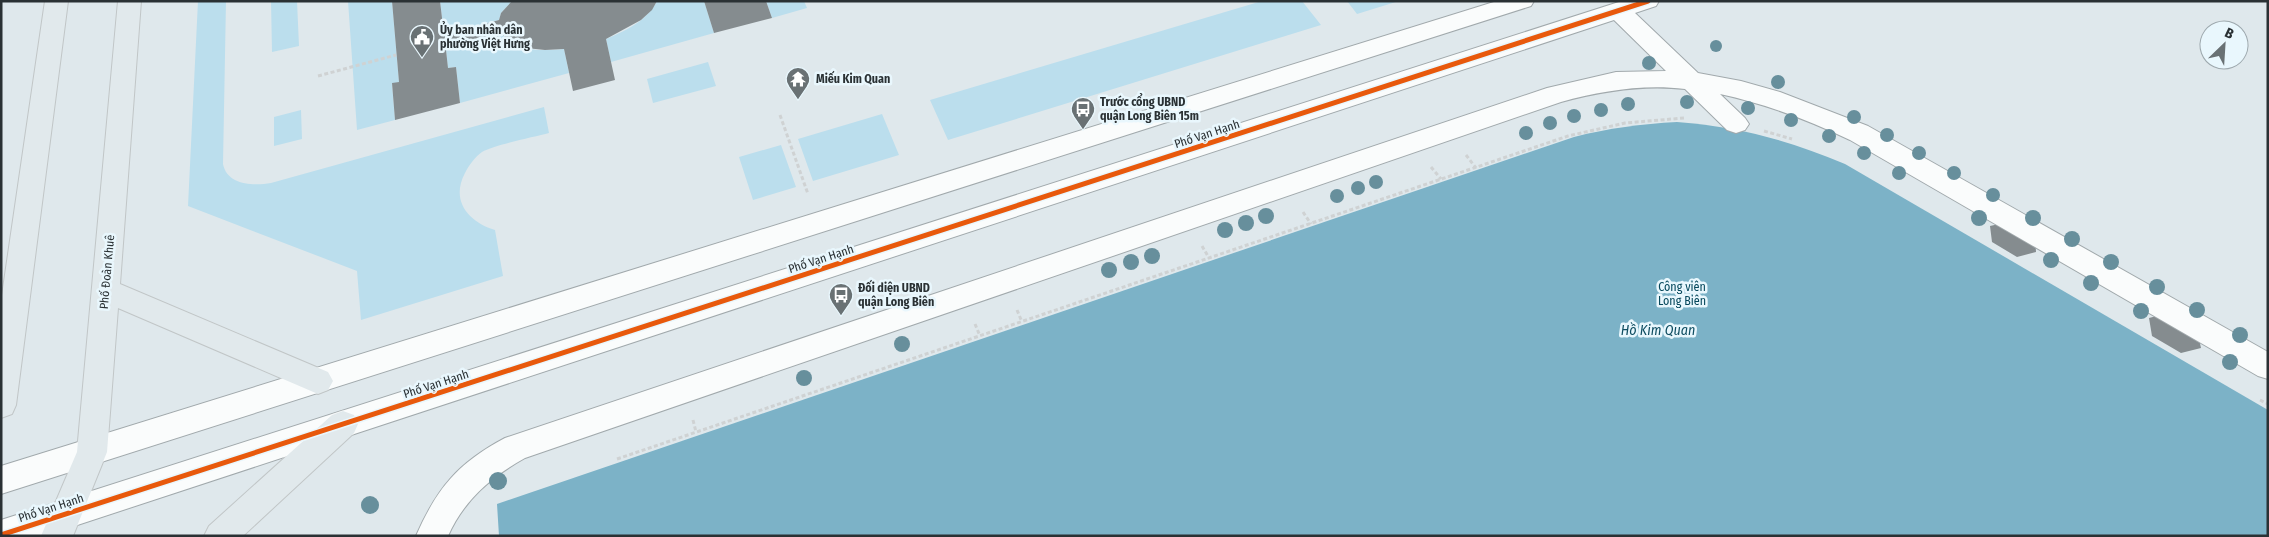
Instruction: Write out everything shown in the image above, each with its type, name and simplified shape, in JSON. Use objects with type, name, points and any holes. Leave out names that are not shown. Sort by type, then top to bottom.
[{"type":"main road","points":[[1,405],[57,1]]},
{"type":"main road","name":"Phố Đoàn Khuê","points":[[62,524],[92,452],[130,1]]},
{"type":"main road","points":[[106,290],[318,381]]},
{"type":"main road","points":[[220,536],[343,424]]},
{"type":"street","points":[[1,480],[1523,1]]},
{"type":"street","name":"Phố Vạn Hạnh","points":[[1,535],[62,524],[343,424],[1648,1]]},
{"type":"street","points":[[1619,11],[1736,124]]},
{"type":"street","points":[[432,536],[452,498],[468,479],[489,462],[516,448],[1556,94],[1617,81],[1650,79],[1692,81],[1745,91],[1785,102],[1820,115],[1859,133],[2268,366]]},
{"type":"path","points":[[318,76],[396,55]]},
{"type":"path","points":[[780,115],[809,196]]},
{"type":"path","points":[[617,459],[1598,127],[1658,118],[1688,118],[1736,124],[1797,141]]},
{"type":"path","points":[[2259,399],[2268,404]]},
{"type":"shaded area","points":[[198,1],[226,1],[223,164],[225,171],[230,176],[242,183],[271,183],[544,107],[549,133],[482,152],[470,164],[461,183],[461,201],[470,216],[477,222],[495,230],[503,276],[361,320],[357,271],[188,206]]},
{"type":"shaded area","points":[[271,1],[297,1],[299,46],[272,52]]},
{"type":"shaded area","points":[[348,1],[392,1],[399,82],[392,84],[395,120],[357,130]]},
{"type":"shaded area","points":[[440,1],[512,1],[501,13],[499,20],[444,35]]},
{"type":"shaded area","points":[[657,1],[704,1],[714,33],[611,62],[606,39],[628,29],[641,20]]},
{"type":"shaded area","points":[[766,1],[804,1],[807,8],[772,18]]},
{"type":"shaded area","points":[[1262,1],[1302,1],[1321,25],[948,140],[930,100]]},
{"type":"shaded area","points":[[1347,1],[1399,1],[1357,14]]},
{"type":"shaded area","points":[[503,35],[516,45],[531,49],[564,49],[569,73],[460,103],[456,67],[448,68],[446,50]]},
{"type":"shaded area","points":[[708,62],[716,86],[653,103],[647,79]]},
{"type":"shaded area","points":[[301,110],[302,139],[274,146],[274,117]]},
{"type":"shaded area","points":[[882,114],[899,155],[813,181],[798,139]]},
{"type":"shaded area","points":[[781,145],[796,187],[753,200],[739,157]]},
{"type":"water","name":"Hồ Kim Quan","points":[[1677,122],[1722,127],[1783,141],[1845,164],[2268,410],[2268,536],[499,536],[497,504],[1574,137],[1625,127]]},
{"type":"building","name":"Ủy ban nhân dân phường Việt Hưng","points":[[392,1],[440,1],[444,35],[499,20],[501,13],[512,1],[657,1],[652,10],[641,20],[606,39],[615,80],[573,91],[564,49],[526,48],[512,43],[503,35],[446,50],[448,68],[456,67],[460,103],[395,120],[392,83],[399,82]]},
{"type":"building","points":[[704,1],[766,1],[772,18],[714,33]]},
{"type":"building","points":[[2008,222],[2035,236],[2036,252],[2017,257],[1992,242],[1990,226]]},
{"type":"building","points":[[2168,313],[2197,330],[2201,348],[2181,353],[2152,336],[2149,318]]},
{"type":"cycle path","points":[[1,535],[1648,1]]},
{"type":"place","name":"Ủy ban nhân dân phường Việt Hưng","points":[[422,58]]},
{"type":"place","name":"Miếu Kim Quan","points":[[798,100]]},
{"type":"place","name":"Trước cổng UBND quận Long Biên 15m","points":[[1083,130]]},
{"type":"place","name":"Đối diện UBND quận Long Biên","points":[[841,316]]},
{"type":"park label","name":"Công viên Long Biên","points":[[1682,294]]}]
